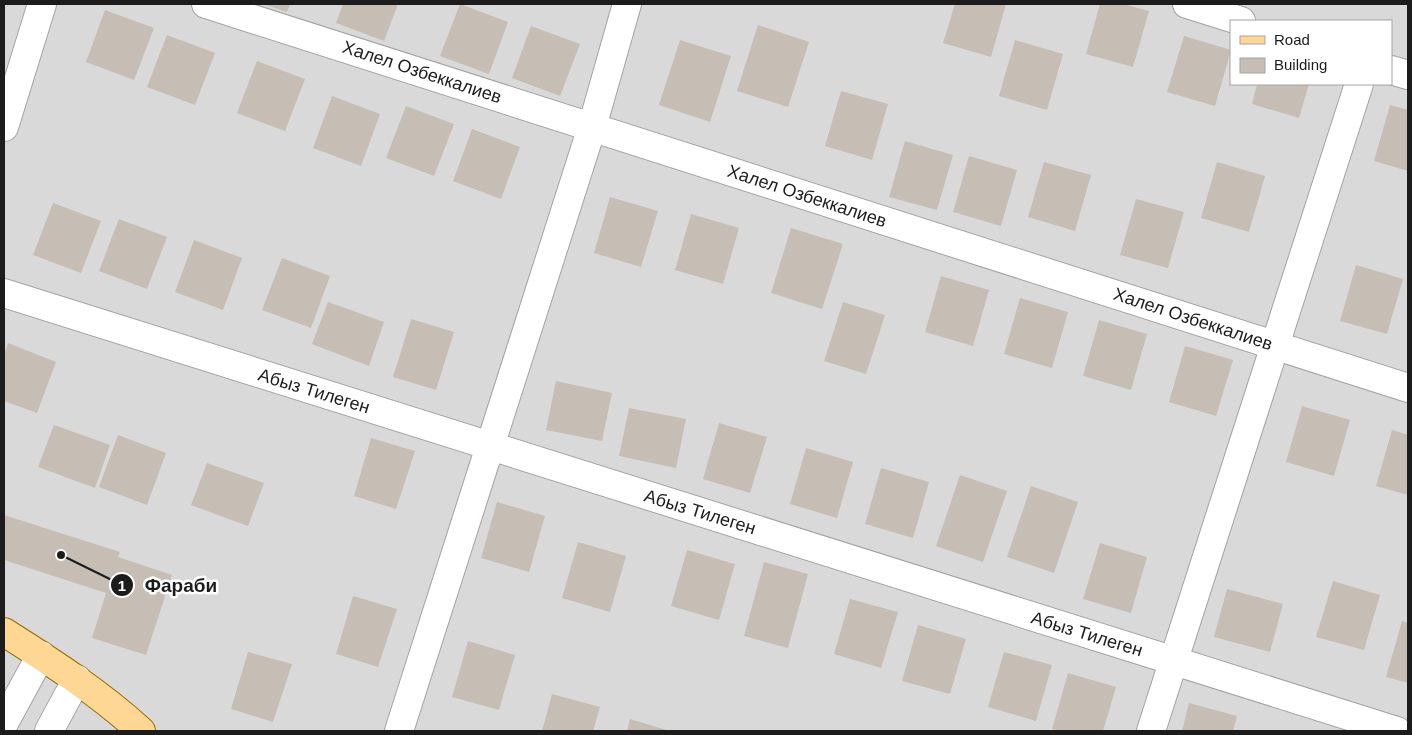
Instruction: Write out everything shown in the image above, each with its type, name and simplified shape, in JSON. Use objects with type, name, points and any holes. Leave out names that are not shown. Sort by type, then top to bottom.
[{"type":"main road","points":[[4,632],[41,655],[108,702],[141,731]]},
{"type":"street","points":[[4,126],[42,4]]},
{"type":"street","name":"Халел Озбеккалиев","points":[[206,4],[1408,388]]},
{"type":"street","points":[[399,731],[592,127],[628,4]]},
{"type":"street","points":[[1187,4],[1238,20]]},
{"type":"street","points":[[1392,70],[1408,75]]},
{"type":"street","points":[[1151,731],[1359,85]]},
{"type":"street","name":"Абыз Тилеген","points":[[4,293],[1397,731]]},
{"type":"street","points":[[6,715],[41,655]]},
{"type":"street","points":[[49,731],[77,680]]},
{"type":"shaded area","points":[[4,4],[1408,4],[1408,731],[4,731]]},
{"type":"building","points":[[263,4],[290,4],[287,12]]},
{"type":"building","points":[[343,4],[398,4],[384,41],[336,23]]},
{"type":"building","points":[[460,4],[508,22],[489,74],[440,56]]},
{"type":"building","points":[[955,4],[1006,4],[991,57],[943,43]]},
{"type":"building","points":[[1100,4],[1123,4],[1149,11],[1133,67],[1086,54]]},
{"type":"building","points":[[105,10],[154,28],[134,80],[86,62]]},
{"type":"building","points":[[758,25],[809,42],[788,107],[737,91]]},
{"type":"building","points":[[531,26],[580,44],[560,96],[512,78]]},
{"type":"building","points":[[167,35],[215,53],[195,105],[147,87]]},
{"type":"building","points":[[1184,36],[1230,50],[1215,106],[1167,92]]},
{"type":"building","points":[[680,40],[731,56],[710,122],[659,105]]},
{"type":"building","points":[[1015,40],[1063,54],[1047,110],[999,96]]},
{"type":"building","points":[[257,61],[305,79],[285,131],[237,113]]},
{"type":"building","points":[[1257,85],[1309,85],[1299,118],[1252,104]]},
{"type":"building","points":[[841,91],[888,104],[872,160],[825,146]]},
{"type":"building","points":[[332,96],[380,114],[361,166],[313,148]]},
{"type":"building","points":[[1390,105],[1408,110],[1408,171],[1374,161]]},
{"type":"building","points":[[406,106],[454,124],[434,176],[386,158]]},
{"type":"building","points":[[472,129],[520,147],[501,199],[453,181]]},
{"type":"building","points":[[905,141],[953,155],[937,210],[889,197]]},
{"type":"building","points":[[969,156],[1017,170],[1001,226],[953,212]]},
{"type":"building","points":[[1044,162],[1091,175],[1075,231],[1028,217]]},
{"type":"building","points":[[1217,162],[1265,176],[1249,232],[1201,218]]},
{"type":"building","points":[[610,197],[658,211],[641,267],[594,253]]},
{"type":"building","points":[[1136,199],[1184,212],[1168,268],[1120,255]]},
{"type":"building","points":[[53,203],[101,221],[81,273],[33,255]]},
{"type":"building","points":[[691,214],[739,228],[723,284],[675,270]]},
{"type":"building","points":[[119,219],[167,237],[147,289],[99,271]]},
{"type":"building","points":[[791,228],[843,244],[822,309],[771,293]]},
{"type":"building","points":[[194,240],[242,258],[223,310],[175,292]]},
{"type":"building","points":[[282,258],[330,276],[311,328],[262,310]]},
{"type":"building","points":[[1356,265],[1403,279],[1387,334],[1340,321]]},
{"type":"building","points":[[941,276],[989,290],[973,346],[925,332]]},
{"type":"building","points":[[1020,298],[1068,312],[1052,368],[1004,354]]},
{"type":"building","points":[[328,302],[384,322],[369,366],[312,344]]},
{"type":"building","points":[[843,302],[885,315],[866,374],[824,361]]},
{"type":"building","points":[[411,319],[454,332],[436,390],[393,377]]},
{"type":"building","points":[[1099,320],[1147,334],[1131,390],[1083,376]]},
{"type":"building","points":[[8,343],[56,362],[37,413],[4,401],[4,355]]},
{"type":"building","points":[[1185,346],[1233,360],[1216,416],[1169,402]]},
{"type":"building","points":[[556,381],[612,393],[602,441],[546,430]]},
{"type":"building","points":[[1302,406],[1350,420],[1334,476],[1286,462]]},
{"type":"building","points":[[629,408],[686,419],[676,468],[619,456]]},
{"type":"building","points":[[719,423],[767,437],[750,493],[703,479]]},
{"type":"building","points":[[54,425],[110,445],[95,488],[38,467]]},
{"type":"building","points":[[1392,430],[1408,435],[1408,495],[1376,486]]},
{"type":"building","points":[[118,435],[166,453],[147,505],[99,487]]},
{"type":"building","points":[[371,438],[415,451],[396,509],[354,496]]},
{"type":"building","points":[[806,448],[853,462],[837,518],[790,504]]},
{"type":"building","points":[[207,463],[264,483],[248,526],[191,505]]},
{"type":"building","points":[[881,468],[929,482],[913,538],[865,524]]},
{"type":"building","points":[[960,475],[1007,491],[983,562],[936,546]]},
{"type":"building","points":[[1031,486],[1078,502],[1054,573],[1007,557]]},
{"type":"building","points":[[497,502],[545,516],[529,572],[481,558]]},
{"type":"building","points":[[4,515],[120,552],[118,557],[172,575],[146,655],[92,638],[106,593],[4,560]]},
{"type":"building","points":[[578,542],[626,556],[610,612],[562,598]]},
{"type":"building","points":[[1100,543],[1147,557],[1131,613],[1083,599]]},
{"type":"building","points":[[687,550],[735,564],[719,620],[671,606]]},
{"type":"building","points":[[764,562],[808,574],[788,648],[744,636]]},
{"type":"building","points":[[1333,581],[1380,595],[1364,650],[1316,637]]},
{"type":"building","points":[[1227,589],[1283,604],[1270,652],[1214,637]]},
{"type":"building","points":[[353,596],[397,609],[378,667],[336,654]]},
{"type":"building","points":[[850,599],[898,612],[881,668],[834,654]]},
{"type":"building","points":[[1402,621],[1408,623],[1408,683],[1386,677]]},
{"type":"building","points":[[918,625],[966,639],[950,694],[902,681]]},
{"type":"building","points":[[468,641],[515,655],[499,710],[452,697]]},
{"type":"building","points":[[248,652],[292,664],[273,722],[231,709]]},
{"type":"building","points":[[1004,652],[1052,665],[1036,721],[988,707]]},
{"type":"building","points":[[1068,673],[1116,687],[1103,731],[1061,731],[1052,729]]},
{"type":"building","points":[[552,694],[600,707],[593,731],[542,731]]},
{"type":"building","points":[[1189,703],[1237,716],[1233,731],[1182,731]]},
{"type":"building","points":[[630,719],[670,731],[627,731]]},
{"type":"place","name":"Фараби","points":[[61,555]]}]
